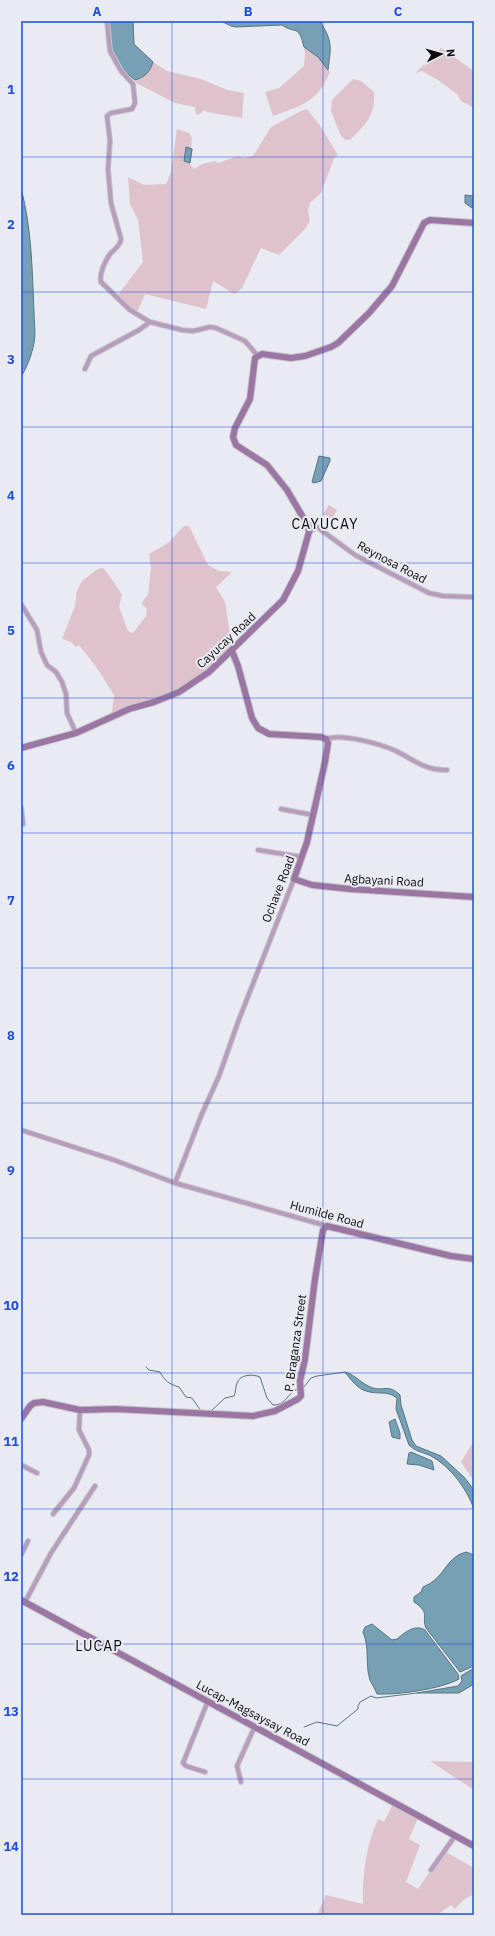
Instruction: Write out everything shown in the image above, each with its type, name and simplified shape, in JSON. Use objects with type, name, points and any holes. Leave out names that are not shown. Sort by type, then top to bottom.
[{"type":"street","points":[[107,21],[109,48],[121,71],[133,84],[135,103],[132,109],[111,113],[107,116],[110,141],[108,170],[111,203],[121,239],[120,244],[109,257],[100,280],[102,284],[130,310],[150,322],[192,331],[210,327],[216,328],[246,341],[257,355]]},
{"type":"street","points":[[257,355],[262,354],[294,358],[305,356],[334,346],[369,313],[392,286],[424,223],[430,220],[474,223]]},
{"type":"street","points":[[85,369],[91,356],[139,330],[150,322]]},
{"type":"street","points":[[257,355],[254,362],[250,399],[235,428],[233,437],[236,445],[267,465],[287,490],[306,522],[309,532],[317,527]]},
{"type":"street","name":"Reynosa Road","points":[[306,522],[317,527],[355,555],[429,592],[443,596],[474,597]]},
{"type":"street","name":"Cayucay Road","points":[[21,748],[76,733],[129,709],[154,702],[179,692],[209,672],[283,600],[298,571],[309,532]]},
{"type":"street","points":[[21,604],[37,630],[41,652],[46,665],[56,672],[62,682],[66,694],[67,713],[76,733]]},
{"type":"street","points":[[232,651],[238,666],[252,718],[258,728],[269,734],[318,736],[326,739],[333,736],[354,740],[388,748],[430,770],[448,770]]},
{"type":"street","name":"Ochave Road","points":[[175,1183],[198,1123],[224,1063],[238,1022],[302,857],[328,749],[326,739]]},
{"type":"street","points":[[21,807],[23,824]]},
{"type":"street","points":[[281,809],[313,815]]},
{"type":"street","points":[[258,850],[302,857]]},
{"type":"street","name":"Agbayani Road","points":[[294,879],[312,885],[350,889],[474,897]]},
{"type":"street","name":"Humilde Road","points":[[21,1130],[69,1145],[175,1183],[327,1226],[451,1256],[474,1259]]},
{"type":"street","name":"P. Braganza Street","points":[[21,1418],[30,1406],[38,1402],[49,1402],[80,1410],[259,1416],[275,1411],[298,1399],[301,1396],[300,1388],[323,1230],[327,1226]]},
{"type":"street","points":[[53,1514],[74,1488],[89,1455],[89,1450],[79,1430],[80,1410]]},
{"type":"street","points":[[21,1465],[37,1473]]},
{"type":"street","points":[[23,1601],[95,1486]]},
{"type":"street","points":[[21,1555],[28,1541]]},
{"type":"street","name":"Lucap-Magsaysay Road","points":[[23,1601],[474,1846]]},
{"type":"street","points":[[205,1772],[186,1766],[183,1763],[208,1701]]},
{"type":"street","points":[[241,1782],[237,1766],[255,1726]]},
{"type":"street","points":[[431,1870],[455,1836]]},
{"type":"shaded area","points":[[304,47],[318,57],[330,72],[320,90],[308,102],[273,116],[265,92],[279,88],[304,66]]},
{"type":"shaded area","points":[[441,48],[474,71],[474,108],[461,101],[457,94],[438,80],[422,71],[415,73]]},
{"type":"shaded area","points":[[153,62],[167,71],[201,79],[228,90],[244,93],[242,118],[207,112],[204,110],[200,114],[196,115],[195,107],[175,103],[136,83],[135,80],[147,74]]},
{"type":"shaded area","points":[[353,79],[361,81],[374,92],[374,100],[371,113],[365,124],[350,140],[345,140],[340,134],[331,111],[332,100]]},
{"type":"shaded area","points":[[307,109],[321,127],[338,155],[334,158],[321,193],[310,203],[308,210],[310,221],[306,228],[279,255],[261,248],[242,288],[234,294],[213,281],[206,309],[145,294],[137,313],[117,296],[143,262],[138,220],[130,204],[128,177],[144,185],[166,184],[171,172],[177,129],[189,133],[192,138],[191,148],[193,149],[190,164],[194,169],[202,164],[215,161],[218,163],[238,156],[244,158],[253,156],[271,127]]},
{"type":"shaded area","points":[[329,505],[337,510],[332,519],[323,514]]},
{"type":"shaded area","points":[[184,526],[189,526],[208,565],[219,571],[232,572],[216,587],[225,602],[231,642],[236,648],[200,681],[111,719],[114,695],[97,668],[79,645],[76,647],[71,642],[62,639],[75,606],[77,590],[83,580],[98,569],[103,568],[122,595],[119,607],[128,631],[133,633],[146,616],[147,609],[142,604],[148,595],[151,568],[149,554],[168,543]]},
{"type":"shaded area","points":[[474,1441],[474,1481],[461,1462]]},
{"type":"shaded area","points":[[430,1761],[474,1762],[474,1790]]},
{"type":"shaded area","points":[[393,1804],[418,1818],[409,1839],[420,1845],[406,1882],[418,1889],[444,1851],[474,1868],[474,1894],[462,1901],[455,1909],[451,1905],[437,1915],[317,1915],[326,1895],[363,1904],[364,1872],[370,1839],[378,1819],[384,1822]]},
{"type":"water","points":[[107,21],[133,21],[134,44],[153,62],[149,71],[144,76],[135,80],[121,67],[114,54]]},
{"type":"water","points":[[221,21],[320,21],[327,34],[330,44],[328,70],[318,57],[304,47],[300,35],[296,31],[282,25],[236,27]]},
{"type":"water","points":[[186,147],[192,149],[190,163],[184,161]]},
{"type":"water","points":[[21,188],[25,204],[32,265],[35,339],[32,352],[21,377]]},
{"type":"water","points":[[465,195],[474,196],[474,207],[472,208],[465,203]]},
{"type":"water","points":[[319,456],[330,458],[330,461],[321,481],[314,483],[312,482]]},
{"type":"water","points":[[345,1372],[373,1388],[390,1389],[400,1395],[401,1405],[412,1440],[416,1446],[441,1456],[464,1477],[474,1490],[474,1509],[462,1486],[445,1466],[438,1460],[414,1449],[409,1445],[396,1409],[397,1398],[386,1393],[363,1390],[354,1383]]},
{"type":"water","points":[[395,1419],[400,1433],[400,1439],[392,1437],[389,1422]]},
{"type":"water","points":[[411,1452],[432,1461],[434,1470],[419,1465],[407,1464],[409,1453]]},
{"type":"water","points":[[466,1552],[474,1555],[474,1666],[460,1672],[426,1628],[424,1612],[414,1602],[414,1597],[421,1592],[423,1587],[436,1579],[454,1558]]},
{"type":"water","points":[[372,1624],[392,1640],[397,1639],[407,1631],[414,1628],[421,1628],[425,1630],[458,1674],[459,1679],[442,1686],[419,1691],[377,1694],[370,1680],[366,1644],[363,1632],[365,1627]]},
{"type":"water","points":[[474,1668],[474,1684],[459,1693],[417,1693],[458,1686],[462,1681],[461,1676]]},
{"type":"waterway","points":[[146,1367],[149,1370],[160,1372],[168,1382],[179,1387],[186,1397],[192,1398],[201,1411]]},
{"type":"waterway","points":[[304,1387],[311,1378],[345,1372]]},
{"type":"waterway","points":[[211,1411],[225,1398],[234,1396],[236,1385],[244,1376],[254,1375],[260,1377],[267,1398],[273,1405],[280,1404],[297,1389]]},
{"type":"waterway","points":[[304,1727],[317,1722],[337,1726],[358,1709],[360,1702],[371,1696],[376,1698],[417,1693]]},
{"type":"district","name":"CAYUCAY","points":[[325,524]]},
{"type":"district","name":"LUCAP","points":[[99,1646]]}]
